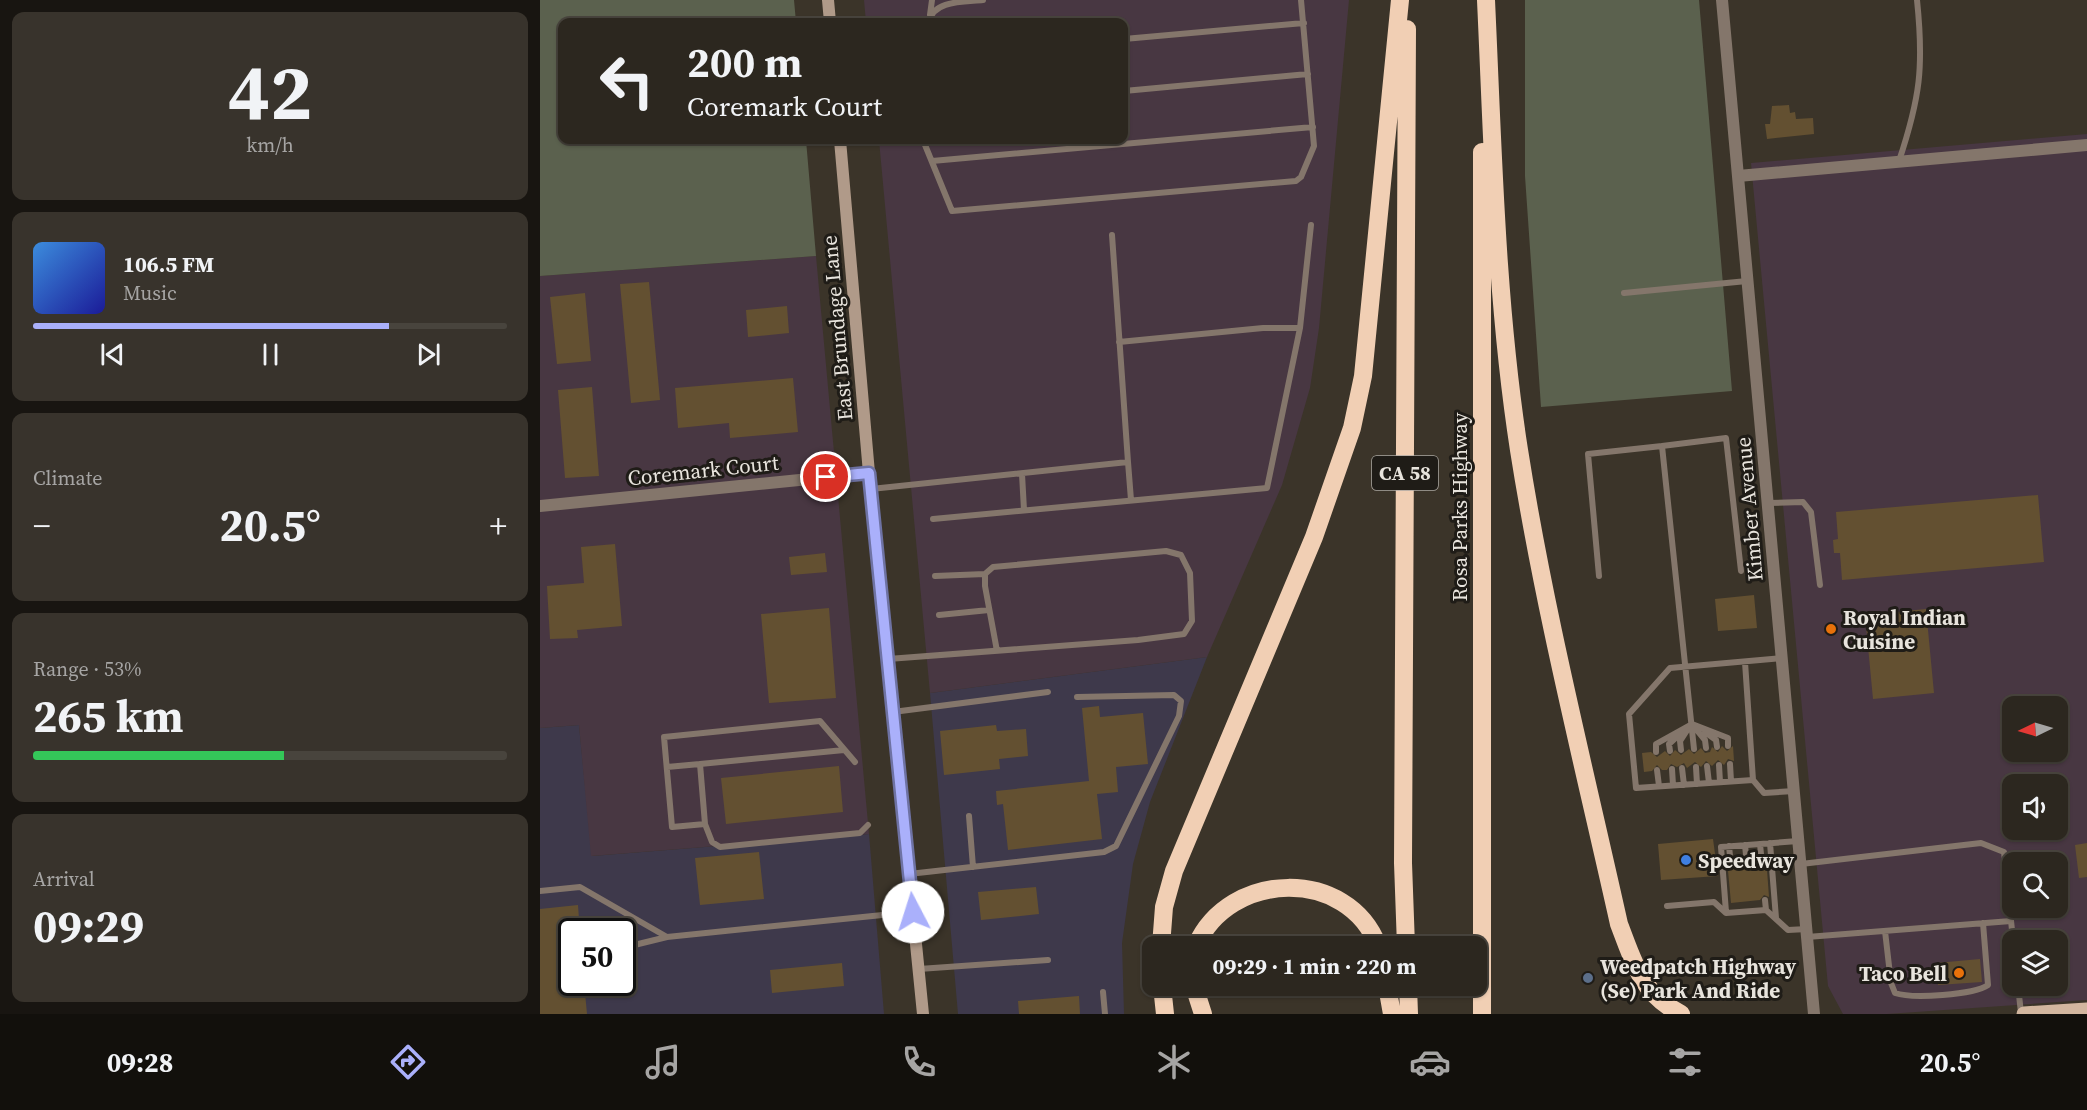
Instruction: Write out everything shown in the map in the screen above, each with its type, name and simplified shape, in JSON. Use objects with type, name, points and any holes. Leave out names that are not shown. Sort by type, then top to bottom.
[{"type":"highway","points":[[1162,936],[1164,907],[1174,871],[1314,537],[1352,428],[1363,376],[1400,0]]},
{"type":"highway","name":"CA 58","points":[[1406,936],[1403,863],[1407,0]]},
{"type":"highway","points":[[1484,0],[1500,281],[1519,449],[1535,540],[1619,924],[1640,978],[1662,1002],[1681,1014]]},
{"type":"highway","name":"Rosa Parks Highway","points":[[1482,1014],[1484,0]]},
{"type":"highway","points":[[1481,854],[1494,1014]]},
{"type":"highway","points":[[1202,936],[1212,921],[1226,908],[1244,897],[1280,887],[1300,887],[1335,898],[1364,921],[1372,936]]},
{"type":"highway","points":[[1163,996],[1165,1013]]},
{"type":"highway","points":[[1197,996],[1203,1014]]},
{"type":"highway","points":[[1389,996],[1392,1014]]},
{"type":"highway","points":[[1407,996],[1408,1014]]},
{"type":"main road","points":[[828,0],[830,18]]},
{"type":"main road","name":"East Brundage Lane","points":[[840,144],[869,473],[923,1014]]},
{"type":"main road","points":[[2023,1014],[2087,1010]]},
{"type":"street","name":"Kimber Avenue","points":[[1722,0],[1814,1014]]},
{"type":"street","points":[[1738,176],[2087,145]]},
{"type":"street","name":"Coremark Court","points":[[540,506],[869,473]]},
{"type":"lane","points":[[930,18],[932,0]]},
{"type":"lane","points":[[931,18],[939,6],[983,0]]},
{"type":"lane","points":[[927,144],[952,211],[1296,181],[1301,177],[1314,146],[1301,0]]},
{"type":"lane","points":[[1899,162],[1919,91],[1922,48],[1917,0]]},
{"type":"lane","points":[[1128,39],[1304,23]]},
{"type":"lane","points":[[1128,91],[1308,74]]},
{"type":"lane","points":[[1128,144],[1313,127]]},
{"type":"lane","points":[[932,161],[1122,144]]},
{"type":"lane","points":[[933,519],[1267,488],[1300,328],[1311,225]]},
{"type":"lane","points":[[1112,235],[1131,500]]},
{"type":"lane","points":[[1624,293],[1748,281]]},
{"type":"lane","points":[[1119,342],[1263,328],[1300,328]]},
{"type":"lane","points":[[1599,576],[1588,454],[1726,438],[1741,571]]},
{"type":"lane","points":[[1662,446],[1694,749]]},
{"type":"lane","points":[[871,489],[1128,462]]},
{"type":"lane","points":[[1022,474],[1024,510]]},
{"type":"lane","points":[[1768,503],[1803,502],[1811,512],[1820,585]]},
{"type":"lane","points":[[888,660],[1184,634],[1192,621],[1190,573],[1181,555],[1166,551],[993,567],[985,574],[935,576]]},
{"type":"lane","points":[[985,574],[997,651]]},
{"type":"lane","points":[[939,615],[989,610]]},
{"type":"lane","points":[[1753,780],[1636,788],[1629,714],[1670,668],[1782,658]]},
{"type":"lane","points":[[1745,662],[1753,780],[1764,793],[1794,791]]},
{"type":"lane","points":[[893,712],[1048,692]]},
{"type":"lane","points":[[909,874],[1104,852],[1116,846],[1179,716],[1181,702],[1174,695],[1077,697]]},
{"type":"lane","points":[[705,824],[672,827],[664,738],[820,721],[855,762]]},
{"type":"lane","points":[[1692,724],[1728,738],[1728,746]]},
{"type":"lane","points":[[1692,724],[1716,740],[1717,747]]},
{"type":"lane","points":[[1692,724],[1705,740],[1706,748]]},
{"type":"lane","points":[[1681,750],[1680,741],[1692,724]]},
{"type":"lane","points":[[1670,751],[1669,744],[1692,724]]},
{"type":"lane","points":[[1656,752],[1656,744],[1692,724]]},
{"type":"lane","points":[[667,767],[844,750]]},
{"type":"lane","points":[[700,764],[705,824],[712,842],[720,847],[860,833],[868,825]]},
{"type":"lane","points":[[1730,764],[1731,781]]},
{"type":"lane","points":[[1719,765],[1720,782]]},
{"type":"lane","points":[[1707,766],[1709,783]]},
{"type":"lane","points":[[1696,767],[1697,784]]},
{"type":"lane","points":[[1682,768],[1684,784]]},
{"type":"lane","points":[[1671,769],[1673,785]]},
{"type":"lane","points":[[1657,770],[1659,786]]},
{"type":"lane","points":[[969,816],[973,867]]},
{"type":"lane","points":[[1726,913],[1721,847],[1798,841]]},
{"type":"lane","points":[[1770,843],[1776,918]]},
{"type":"lane","points":[[1801,864],[1982,843],[2004,852],[2012,930]]},
{"type":"lane","points":[[1760,844],[1761,854]]},
{"type":"lane","points":[[1745,845],[1746,855]]},
{"type":"lane","points":[[1729,846],[1730,856]]},
{"type":"lane","points":[[540,891],[580,888],[667,937]]},
{"type":"lane","points":[[1765,900],[1766,910]]},
{"type":"lane","points":[[1749,901],[1750,911]]},
{"type":"lane","points":[[1666,906],[1714,902],[1726,913],[1766,910],[1788,930],[1807,933],[1885,931],[2012,921]]},
{"type":"lane","points":[[1734,902],[1734,912]]},
{"type":"lane","points":[[636,945],[667,937],[913,912]]},
{"type":"lane","points":[[1885,931],[1891,983],[1895,993],[1909,996],[1946,993],[1977,990],[1988,985],[1983,923]]},
{"type":"lane","points":[[919,969],[1048,960]]},
{"type":"lane","points":[[1103,992],[1105,1014]]},
{"type":"lane","points":[[2020,996],[2023,1014]]},
{"type":"shaded area","points":[[864,0],[1349,0],[1319,328],[1310,388],[1282,485],[1207,657],[930,693],[879,144],[1128,144],[1128,18],[866,18]]},
{"type":"shaded area","points":[[2087,134],[2087,1000],[1887,1014],[1843,1014],[1828,986],[1751,163]]},
{"type":"shaded area","points":[[816,256],[869,834],[591,856],[579,725],[540,728],[540,276]]},
{"type":"shaded area","points":[[1207,657],[1150,802],[1133,864],[1122,943],[1124,1014],[958,1014],[930,693]]},
{"type":"shaded area","points":[[579,725],[592,856],[869,834],[884,1014],[540,1014],[540,728]]},
{"type":"green space","points":[[540,0],[794,0],[796,18],[558,18],[558,144],[806,144],[816,256],[540,276]]},
{"type":"green space","points":[[1525,0],[1699,0],[1732,391],[1541,407],[1525,176]]},
{"type":"building","points":[[1789,105],[1790,113],[1795,112],[1796,119],[1813,118],[1814,134],[1767,139],[1765,124],[1770,124],[1772,106]]},
{"type":"building","points":[[649,282],[660,400],[631,403],[620,284]]},
{"type":"building","points":[[585,293],[591,361],[557,364],[550,297]]},
{"type":"building","points":[[787,306],[789,333],[748,337],[746,310]]},
{"type":"building","points":[[793,378],[798,432],[730,438],[729,423],[678,428],[675,388]]},
{"type":"building","points":[[592,387],[599,476],[565,478],[558,390]]},
{"type":"building","points":[[2038,495],[2044,562],[1842,580],[1840,553],[1834,553],[1833,540],[1838,539],[1836,512]]},
{"type":"building","points":[[615,544],[622,626],[577,630],[578,638],[550,639],[547,586],[584,583],[581,547]]},
{"type":"building","points":[[825,553],[827,572],[791,575],[789,557]]},
{"type":"building","points":[[1754,595],[1757,628],[1718,631],[1715,599]]},
{"type":"building","points":[[829,608],[836,698],[769,703],[761,614]]},
{"type":"building","points":[[1926,609],[1934,693],[1873,699],[1865,615]]},
{"type":"building","points":[[1099,706],[1100,717],[1143,713],[1148,764],[1116,767],[1118,792],[1097,794],[1102,839],[1008,850],[1003,804],[997,805],[996,791],[1089,781],[1082,708]]},
{"type":"building","points":[[996,725],[997,731],[1026,729],[1028,756],[999,759],[1000,769],[944,775],[940,731]]},
{"type":"building","points":[[1722,746],[1727,751],[1733,746],[1734,761],[1728,759],[1724,765],[1718,760],[1712,766],[1706,761],[1701,767],[1695,762],[1687,768],[1684,763],[1677,767],[1671,764],[1667,770],[1662,770],[1657,765],[1652,771],[1644,772],[1642,753],[1651,752],[1657,757],[1665,751],[1670,756],[1675,750],[1681,755],[1689,749],[1694,754],[1701,748],[1705,753],[1710,752],[1712,747],[1718,752]]},
{"type":"building","points":[[839,766],[843,812],[726,824],[721,778]]},
{"type":"building","points":[[1713,839],[1718,876],[1661,880],[1658,844]]},
{"type":"building","points":[[2087,843],[2087,877],[2079,878],[2075,845]]},
{"type":"building","points":[[759,852],[764,899],[700,905],[695,858]]},
{"type":"building","points":[[1751,854],[1756,854],[1761,859],[1766,856],[1769,897],[1764,895],[1760,900],[1731,903],[1727,860],[1741,855],[1747,860]]},
{"type":"building","points":[[1036,887],[1039,914],[981,920],[978,892]]},
{"type":"building","points":[[578,905],[579,918],[558,918],[558,996],[585,996],[587,1014],[540,1014],[540,909]]},
{"type":"building","points":[[1980,959],[1982,982],[1938,985],[1936,963]]},
{"type":"building","points":[[842,963],[844,986],[772,993],[770,970]]},
{"type":"building","points":[[1079,996],[1080,1014],[1019,1014],[1018,1001]]},
{"type":"place","name":"Royal Indian Cuisine","points":[[1831,629]]},
{"type":"place","name":"Speedway","points":[[1686,860]]},
{"type":"place","name":"Taco Bell","points":[[1959,973]]},
{"type":"place","name":"Weedpatch Highway (Se) Park And Ride","points":[[1588,978]]},
{"type":"route","points":[[826,477],[869,473],[913,912]]}]
